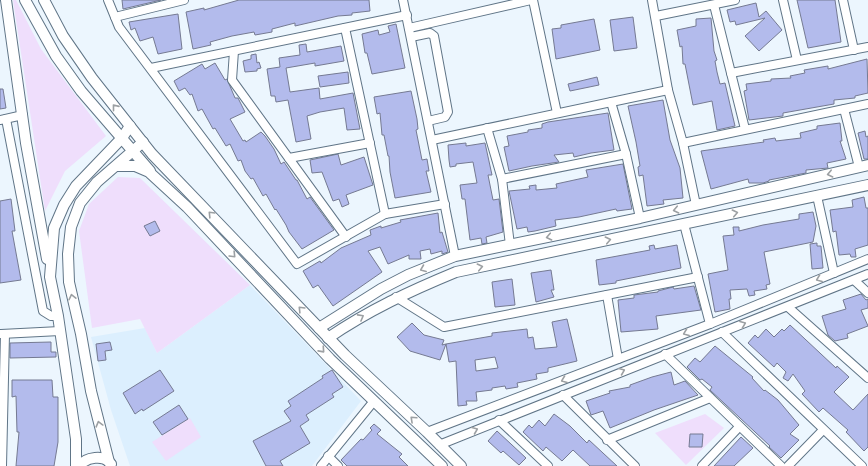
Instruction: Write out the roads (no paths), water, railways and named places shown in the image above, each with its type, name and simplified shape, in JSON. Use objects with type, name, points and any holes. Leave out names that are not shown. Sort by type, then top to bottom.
[{"type":"main road","points":[[6,0],[23,115],[58,316],[76,439],[78,466],[87,460],[98,458],[111,464]]},
{"type":"main road","points":[[25,0],[56,56],[80,91],[156,178]]},
{"type":"main road","points":[[44,0],[63,36],[92,78],[143,142],[328,338],[461,466]]},
{"type":"main road","points":[[50,277],[54,228],[64,205],[76,186],[122,138],[130,126]]},
{"type":"main road","points":[[111,464],[91,391],[81,334],[69,282],[68,254],[71,227],[80,202],[97,182],[143,142]]},
{"type":"main road","points":[[117,166],[135,166],[149,172],[156,178],[192,212],[330,359],[442,466]]},
{"type":"main road","points":[[319,328],[381,289],[408,275],[455,256],[640,218],[863,166]]},
{"type":"main road","points":[[328,338],[352,322],[396,297],[456,272],[868,185]]},
{"type":"street","points":[[108,0],[119,27],[297,264],[386,214],[445,204]]},
{"type":"street","points":[[115,17],[184,0]]},
{"type":"street","points":[[403,0],[455,256]]},
{"type":"street","points":[[410,32],[532,0],[557,113]]},
{"type":"street","points":[[652,0],[668,90],[696,205]]},
{"type":"street","points":[[656,16],[736,0]]},
{"type":"street","points":[[783,0],[797,60]]},
{"type":"street","points":[[843,0],[854,50]]},
{"type":"street","points":[[714,5],[745,129]]},
{"type":"street","points":[[150,68],[407,15]]},
{"type":"street","points":[[345,28],[386,214]]},
{"type":"street","points":[[410,32],[430,33],[434,36],[448,112],[445,117],[428,121]]},
{"type":"street","points":[[731,73],[868,47]]},
{"type":"street","points":[[234,51],[232,80],[346,236]]},
{"type":"street","points":[[432,140],[668,90]]},
{"type":"street","points":[[611,102],[626,154],[640,218]]},
{"type":"street","points":[[682,143],[868,104]]},
{"type":"street","points":[[844,109],[863,166]]},
{"type":"street","points":[[23,115],[3,119],[43,311],[51,316],[58,316]]},
{"type":"street","points":[[487,128],[502,179],[510,245]]},
{"type":"street","points":[[289,158],[370,143]]},
{"type":"street","points":[[502,179],[626,154]]},
{"type":"street","points":[[817,196],[834,273]]},
{"type":"street","points":[[684,224],[710,324]]},
{"type":"street","points":[[427,432],[710,324],[868,259]]},
{"type":"street","points":[[439,445],[868,274]]},
{"type":"street","points":[[396,297],[444,327],[698,277]]},
{"type":"street","points":[[854,280],[868,293]]},
{"type":"street","points":[[607,295],[618,359]]},
{"type":"street","points":[[788,307],[868,378]]},
{"type":"street","points":[[2,466],[3,334],[60,331]]},
{"type":"street","points":[[722,332],[862,466]]},
{"type":"street","points":[[665,354],[781,466]]},
{"type":"street","points":[[562,395],[635,466]]},
{"type":"street","points":[[607,440],[710,398]]},
{"type":"street","points":[[321,466],[374,401]]},
{"type":"street","points":[[499,420],[548,466]]},
{"type":"street","points":[[702,466],[739,427]]},
{"type":"street","points":[[788,466],[823,430]]},
{"type":"street","points":[[328,456],[338,466]]}]
